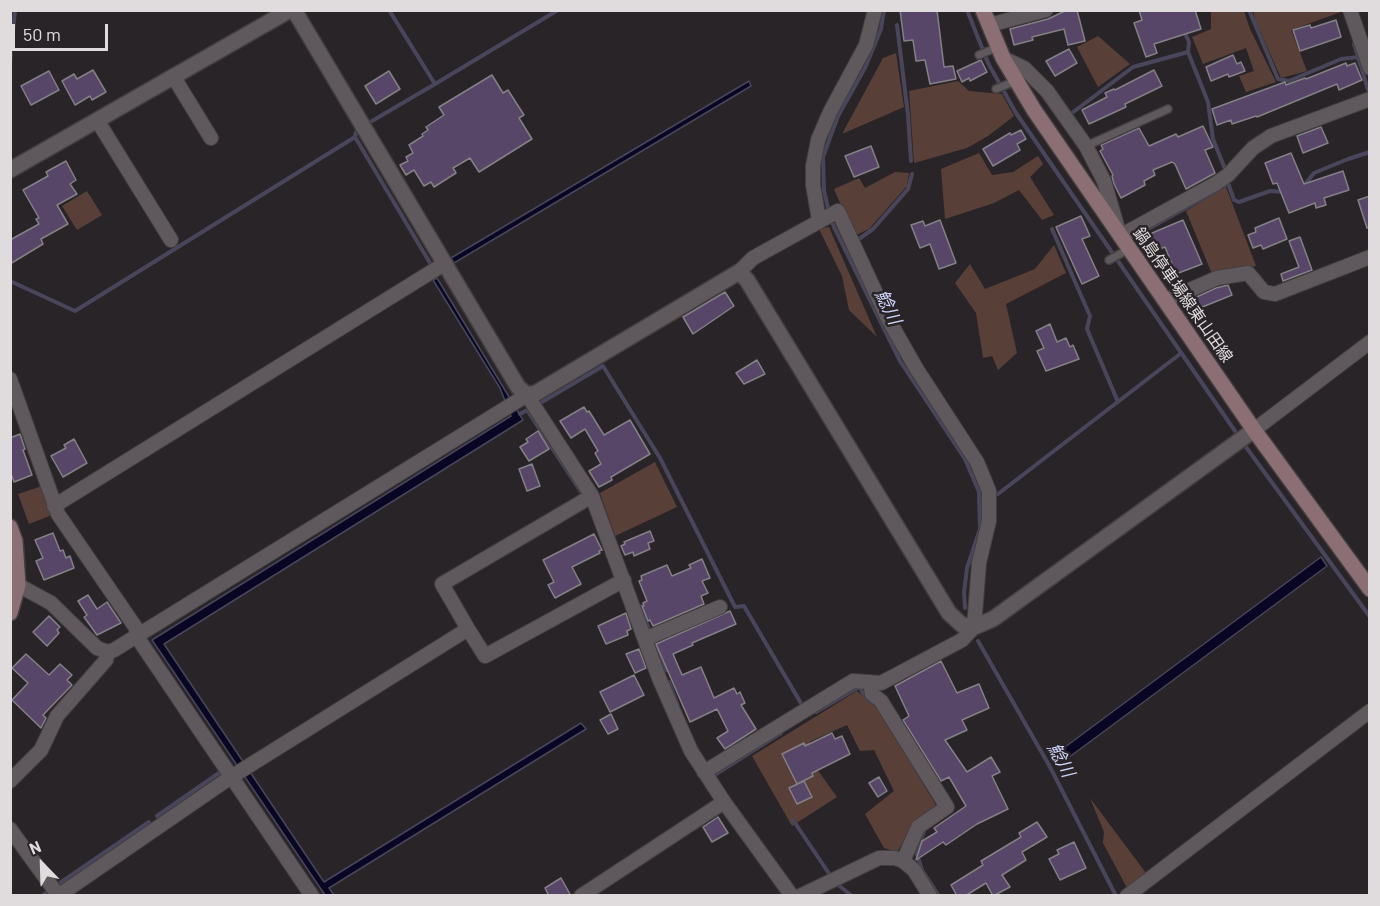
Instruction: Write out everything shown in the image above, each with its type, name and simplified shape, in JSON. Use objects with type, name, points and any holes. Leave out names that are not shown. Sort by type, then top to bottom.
[{"type":"main road","name":"鍋島停車場線東山田線","points":[[984,10],[996,52],[1010,83],[1123,246],[1165,300],[1254,430],[1370,589]]},
{"type":"main road","points":[[10,527],[15,541],[14,584],[10,613]]},
{"type":"street","points":[[10,170],[292,10],[518,387],[516,402],[581,476],[592,496],[659,678],[691,752],[792,896]]},
{"type":"street","points":[[819,220],[813,185],[813,166],[818,140],[830,112],[866,45],[875,10]]},
{"type":"street","points":[[989,26],[1046,10]]},
{"type":"street","points":[[1350,10],[1370,68]]},
{"type":"street","points":[[996,52],[1024,68],[1047,91],[1086,146],[1104,181],[1123,246],[1228,175],[1253,148],[1271,136],[1370,99]]},
{"type":"street","points":[[173,76],[211,138]]},
{"type":"street","points":[[97,120],[171,240]]},
{"type":"street","points":[[14,584],[51,603],[97,648],[108,652],[137,637],[516,402],[536,393],[739,272],[753,258],[838,211],[887,317],[916,368],[977,462],[989,491],[989,521],[979,563],[974,627]]},
{"type":"street","points":[[1165,300],[1217,278],[1248,273],[1264,292],[1275,294],[1370,258]]},
{"type":"street","points":[[54,506],[444,264]]},
{"type":"street","points":[[739,272],[747,280],[949,613],[962,625],[974,627]]},
{"type":"street","points":[[704,772],[853,681],[881,683],[962,640],[974,627],[993,619],[1254,430],[1370,342]]},
{"type":"street","points":[[10,379],[54,506],[136,628],[137,637],[233,775],[312,896]]},
{"type":"street","points":[[592,496],[442,584],[485,656],[624,580]]},
{"type":"street","points":[[645,639],[720,607]]},
{"type":"street","points":[[10,829],[58,895],[233,775],[468,629]]},
{"type":"street","points":[[10,782],[41,750],[57,716],[106,660],[108,652]]},
{"type":"street","points":[[870,682],[872,694],[881,701],[947,807],[918,827],[903,861]]},
{"type":"street","points":[[1126,896],[1370,711]]},
{"type":"street","points":[[581,896],[724,801]]},
{"type":"street","points":[[800,896],[879,858],[895,858],[903,861],[914,870],[930,896]]},
{"type":"lane","points":[[979,55],[996,52]]},
{"type":"lane","points":[[996,89],[1010,83]]},
{"type":"lane","points":[[1086,146],[1168,109]]},
{"type":"lane","points":[[1108,260],[1123,246]]},
{"type":"shaded area","points":[[1340,10],[1341,12],[1291,30],[1307,71],[1281,78],[1253,11]]},
{"type":"shaded area","points":[[1244,11],[1250,29],[1276,82],[1246,92],[1239,76],[1254,71],[1246,48],[1203,64],[1192,37],[1211,29],[1211,12]]},
{"type":"shaded area","points":[[1098,36],[1130,64],[1098,87],[1077,47]]},
{"type":"shaded area","points":[[896,53],[904,107],[842,134],[883,58]]},
{"type":"shaded area","points":[[958,81],[969,91],[1002,94],[1014,116],[988,136],[967,148],[914,163],[909,91]]},
{"type":"shaded area","points":[[979,153],[992,175],[1013,172],[1038,156],[1043,164],[1030,177],[1054,215],[1042,220],[1019,190],[994,203],[945,219],[941,169]]},
{"type":"shaded area","points":[[895,172],[909,173],[907,186],[869,229],[854,236],[834,189],[859,178],[865,188]]},
{"type":"shaded area","points":[[1226,187],[1256,266],[1212,274],[1186,211]]},
{"type":"shaded area","points":[[87,191],[102,215],[77,230],[62,206]]},
{"type":"shaded area","points":[[829,227],[877,337],[849,310],[842,276],[819,229]]},
{"type":"shaded area","points":[[1054,245],[1066,273],[1006,304],[1017,353],[998,370],[992,356],[983,358],[976,313],[955,283],[970,264],[985,289],[1035,269]]},
{"type":"shaded area","points":[[655,462],[677,507],[615,536],[600,493]]},
{"type":"shaded area","points":[[42,486],[52,515],[29,524],[18,494]]},
{"type":"shaded area","points":[[857,691],[878,709],[937,807],[915,823],[897,852],[884,848],[865,814],[894,791],[874,750],[860,751],[847,725],[809,742],[814,765],[837,797],[792,826],[752,756]]},
{"type":"shaded area","points":[[1090,798],[1146,873],[1127,888],[1103,843],[1104,832]]},
{"type":"water","points":[[749,81],[751,86],[454,263],[451,258]]},
{"type":"water","points":[[437,278],[523,420],[164,644],[324,882],[581,723],[586,729],[329,888],[334,895],[325,895],[152,640],[511,416],[500,388],[433,280]]},
{"type":"water","points":[[1321,557],[1327,566],[1064,761],[1057,753]]},
{"type":"building","points":[[900,10],[937,10],[944,67],[953,66],[956,79],[930,84],[925,60],[916,61],[913,40],[904,41]]},
{"type":"building","points":[[1067,10],[1077,10],[1085,41],[1068,45],[1064,29],[1032,37],[1033,40],[1014,45],[1010,29],[1048,19]]},
{"type":"building","points":[[1139,10],[1195,10],[1201,29],[1154,44],[1157,53],[1146,57],[1134,23],[1142,20]]},
{"type":"building","points":[[1336,20],[1341,37],[1300,51],[1293,30],[1310,25],[1311,28]]},
{"type":"building","points":[[1069,49],[1077,63],[1055,76],[1046,61]]},
{"type":"building","points":[[1233,55],[1237,64],[1241,62],[1245,71],[1229,77],[1228,74],[1211,81],[1206,67]]},
{"type":"building","points":[[981,60],[987,72],[970,81],[969,78],[962,82],[957,71]]},
{"type":"building","points":[[1346,63],[1347,66],[1355,63],[1362,80],[1339,90],[1337,84],[1257,117],[1232,124],[1231,120],[1217,125],[1212,109],[1285,82],[1286,85],[1306,79]]},
{"type":"building","points":[[93,70],[106,92],[92,100],[90,96],[75,105],[62,81],[74,74],[77,79]]},
{"type":"building","points":[[1154,70],[1162,86],[1125,104],[1126,107],[1089,124],[1082,110],[1107,97],[1105,93]]},
{"type":"building","points":[[49,71],[59,90],[31,105],[21,86]]},
{"type":"building","points":[[389,71],[400,89],[376,104],[365,86]]},
{"type":"building","points":[[492,75],[503,93],[508,90],[524,115],[519,118],[532,139],[479,172],[470,158],[453,168],[456,173],[434,187],[431,182],[424,186],[414,170],[406,175],[400,165],[408,161],[406,157],[413,153],[409,145],[423,136],[422,134],[428,130],[426,127],[444,115],[439,107]]},
{"type":"building","points":[[1203,126],[1213,147],[1205,150],[1215,173],[1186,189],[1172,162],[1153,170],[1155,175],[1144,181],[1145,185],[1121,198],[1114,184],[1113,175],[1100,151],[1103,149],[1101,145],[1139,128],[1149,146],[1176,134],[1178,137]]},
{"type":"building","points":[[1321,127],[1328,143],[1303,153],[1297,136]]},
{"type":"building","points":[[1021,130],[1026,139],[1017,144],[1020,150],[993,166],[983,149],[1010,133],[1011,135]]},
{"type":"building","points":[[871,146],[879,167],[854,177],[845,156]]},
{"type":"building","points":[[1291,153],[1304,184],[1343,171],[1349,190],[1324,198],[1326,205],[1316,208],[1315,203],[1289,213],[1277,183],[1273,184],[1265,163]]},
{"type":"building","points":[[66,161],[76,180],[70,184],[77,194],[57,205],[68,224],[41,239],[43,244],[10,264],[10,240],[39,224],[36,219],[39,218],[23,190],[48,176],[46,172]]},
{"type":"building","points":[[1370,196],[1370,227],[1367,228],[1358,200]]},
{"type":"building","points":[[1081,216],[1090,236],[1082,239],[1099,276],[1082,284],[1056,227]]},
{"type":"building","points":[[1279,218],[1287,239],[1263,249],[1261,245],[1253,248],[1248,235],[1256,232],[1255,228]]},
{"type":"building","points":[[940,220],[956,263],[939,269],[930,244],[920,248],[911,225],[923,221],[925,226]]},
{"type":"building","points":[[1183,220],[1202,264],[1176,274],[1165,247],[1152,252],[1145,236]]},
{"type":"building","points":[[1300,237],[1312,270],[1283,281],[1281,274],[1299,267],[1289,241]]},
{"type":"building","points":[[1228,285],[1232,295],[1195,310],[1190,300]]},
{"type":"building","points":[[725,292],[734,306],[693,334],[683,317]]},
{"type":"building","points":[[1050,324],[1057,342],[1066,338],[1070,347],[1073,345],[1079,359],[1046,371],[1037,351],[1044,348],[1036,331]]},
{"type":"building","points":[[757,360],[765,374],[744,384],[736,373]]},
{"type":"building","points":[[584,407],[604,435],[630,420],[650,454],[611,477],[612,480],[599,487],[589,471],[601,464],[595,453],[598,451],[585,429],[571,438],[560,421]]},
{"type":"building","points":[[538,431],[549,449],[529,461],[520,447],[528,442],[526,439]]},
{"type":"building","points":[[20,434],[32,475],[14,482],[10,471],[10,438]]},
{"type":"building","points":[[74,439],[87,463],[63,477],[51,456],[66,448],[64,445]]},
{"type":"building","points":[[532,464],[540,486],[527,491],[519,469]]},
{"type":"building","points":[[650,531],[654,541],[648,543],[650,549],[634,556],[633,552],[625,555],[621,546],[625,544],[624,542]]},
{"type":"building","points":[[53,533],[60,551],[63,550],[66,558],[70,556],[74,568],[44,580],[36,561],[43,558],[35,540]]},
{"type":"building","points":[[594,534],[602,550],[572,567],[581,584],[555,598],[548,585],[554,582],[543,560]]},
{"type":"building","points":[[702,559],[710,578],[702,581],[708,593],[701,596],[704,604],[653,626],[650,620],[648,621],[642,606],[647,601],[639,581],[642,580],[641,576],[667,565],[672,576],[691,568],[689,565]]},
{"type":"building","points":[[88,595],[97,609],[107,602],[121,623],[97,635],[84,617],[87,615],[78,601]]},
{"type":"building","points":[[730,611],[736,624],[673,654],[682,675],[701,667],[714,698],[734,688],[737,694],[740,692],[745,703],[741,705],[756,729],[725,749],[717,738],[728,731],[717,709],[690,722],[656,644]]},
{"type":"building","points":[[626,613],[631,629],[627,631],[628,635],[606,644],[598,626]]},
{"type":"building","points":[[49,616],[60,627],[57,630],[59,633],[47,646],[33,632]]},
{"type":"building","points":[[639,649],[646,668],[635,673],[626,654]]},
{"type":"building","points":[[26,654],[49,675],[60,664],[72,675],[67,680],[72,685],[43,715],[46,718],[41,728],[12,700],[28,683],[12,668]]},
{"type":"building","points":[[941,661],[957,693],[979,684],[989,708],[962,720],[967,730],[945,740],[967,772],[991,757],[1000,772],[992,776],[1008,809],[977,824],[946,845],[943,842],[916,860],[922,841],[937,832],[934,828],[966,806],[949,777],[941,781],[903,720],[909,716],[895,686]]},
{"type":"building","points":[[634,675],[644,695],[610,712],[600,692]]},
{"type":"building","points":[[611,714],[618,729],[608,734],[600,720]]},
{"type":"building","points":[[832,733],[835,739],[842,736],[850,754],[812,773],[813,776],[797,784],[782,754]]},
{"type":"building","points":[[879,777],[887,791],[878,797],[869,783]]},
{"type":"building","points":[[804,781],[812,797],[797,804],[789,788]]},
{"type":"building","points":[[718,817],[728,833],[712,842],[703,827]]},
{"type":"building","points":[[1037,822],[1047,837],[1022,852],[1026,860],[1002,875],[1010,887],[993,896],[986,883],[965,896],[957,896],[951,885],[983,865],[981,861],[1021,837],[1019,833]]},
{"type":"building","points":[[1074,842],[1086,868],[1060,880],[1049,859],[1059,854],[1057,850]]},
{"type":"building","points":[[561,878],[571,896],[549,896],[545,888]]},
{"type":"waterway","points":[[12,41],[15,10]]},
{"type":"waterway","points":[[372,121],[435,84],[389,10]]},
{"type":"waterway","points":[[435,84],[558,10]]},
{"type":"waterway","name":"鯰川","points":[[829,212],[824,191],[823,157],[838,116],[865,68],[881,29],[884,10]]},
{"type":"waterway","points":[[967,10],[988,63],[1016,113],[1235,431]]},
{"type":"waterway","points":[[1249,10],[1278,79],[1289,81],[1341,59],[1358,57]]},
{"type":"waterway","points":[[897,25],[911,161]]},
{"type":"waterway","points":[[1184,31],[1189,42],[1188,52],[1208,102],[1213,139],[1225,169]]},
{"type":"waterway","points":[[1354,44],[1369,93]]},
{"type":"waterway","points":[[1072,113],[1133,67],[1188,52]]},
{"type":"waterway","points":[[10,65],[11,53]]},
{"type":"waterway","points":[[356,132],[355,137],[430,263]]},
{"type":"waterway","points":[[10,281],[75,311],[355,137]]},
{"type":"waterway","points":[[1301,185],[1306,183],[1314,173],[1370,152]]},
{"type":"waterway","points":[[859,239],[873,229],[908,189],[912,174]]},
{"type":"waterway","points":[[1139,234],[1228,183],[1234,200],[1239,202],[1270,191],[1283,192]]},
{"type":"waterway","name":"鯰川","points":[[831,219],[900,361],[965,459],[979,492],[980,529],[967,568],[965,608]]},
{"type":"waterway","points":[[1052,229],[1090,316],[1087,329],[1118,402]]},
{"type":"waterway","points":[[998,494],[1180,354]]},
{"type":"waterway","points":[[542,402],[603,366],[660,458],[735,607],[744,606],[802,705]]},
{"type":"waterway","points":[[520,414],[527,410],[583,495]]},
{"type":"waterway","points":[[1246,447],[1370,617]]},
{"type":"waterway","points":[[640,606],[650,632]]},
{"type":"waterway","points":[[653,641],[665,671]]},
{"type":"waterway","name":"鯰川","points":[[978,641],[1050,767],[1116,896]]},
{"type":"waterway","points":[[669,682],[678,706]]},
{"type":"waterway","points":[[816,712],[859,687],[873,703]]},
{"type":"waterway","points":[[716,774],[781,733]]},
{"type":"waterway","points":[[157,816],[219,773]]},
{"type":"waterway","points":[[793,820],[830,875]]},
{"type":"waterway","points":[[60,883],[149,822]]},
{"type":"waterway","points":[[925,829],[916,851],[922,870],[939,896]]},
{"type":"waterway","points":[[837,884],[852,896]]},
{"type":"waterway","points":[[42,896],[46,893]]}]
